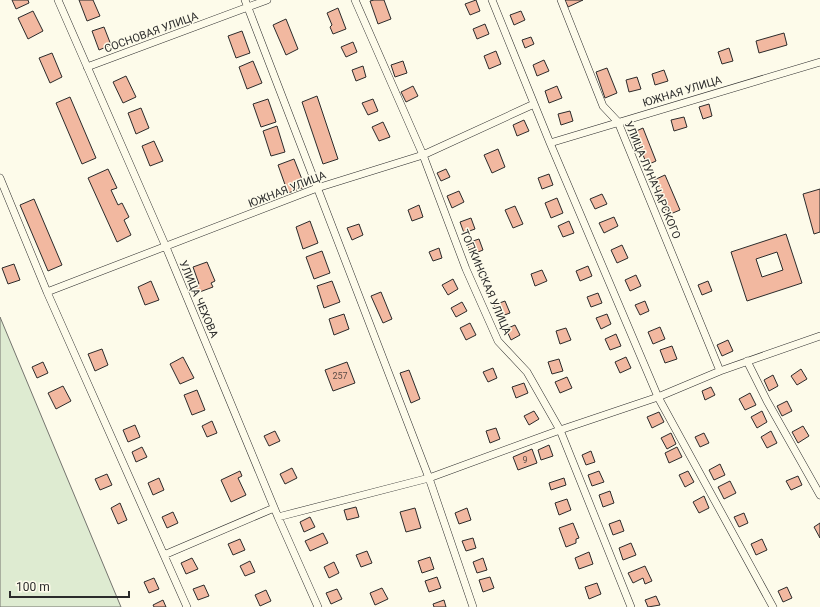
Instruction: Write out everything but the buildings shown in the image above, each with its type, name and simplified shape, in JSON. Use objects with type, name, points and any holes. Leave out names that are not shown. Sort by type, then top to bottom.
[{"type":"street","name":"УЛИЦА ЧЕХОВА","points":[[58,0],[166,247],[274,508],[318,607]]},
{"type":"street","points":[[245,0],[429,478],[472,607]]},
{"type":"street","name":"СОСНОВАЯ УЛИЦА","points":[[87,67],[267,0]]},
{"type":"street","name":"ТОПКИНСКАЯ УЛИЦА","points":[[356,0],[423,154],[466,269],[498,341],[527,372],[560,430],[631,607]]},
{"type":"street","points":[[492,0],[550,143],[658,398],[773,607]]},
{"type":"street","name":"УЛИЦА ЛУНАЧАРСКОГО","points":[[561,0],[603,106],[618,122],[720,370]]},
{"type":"street","name":"ЮЖНАЯ УЛИЦА","points":[[550,143],[820,62]]},
{"type":"street","name":"ЮЖНАЯ УЛИЦА","points":[[47,292],[317,188],[423,154],[534,104]]},
{"type":"street","points":[[0,178],[47,292],[187,607]]},
{"type":"street","points":[[278,517],[429,478],[560,430],[658,398],[720,370],[820,336]]},
{"type":"street","points":[[747,361],[766,401],[820,495]]},
{"type":"street","points":[[164,555],[274,508]]},
{"type":"green space","points":[[0,317],[121,607],[0,607]]}]
